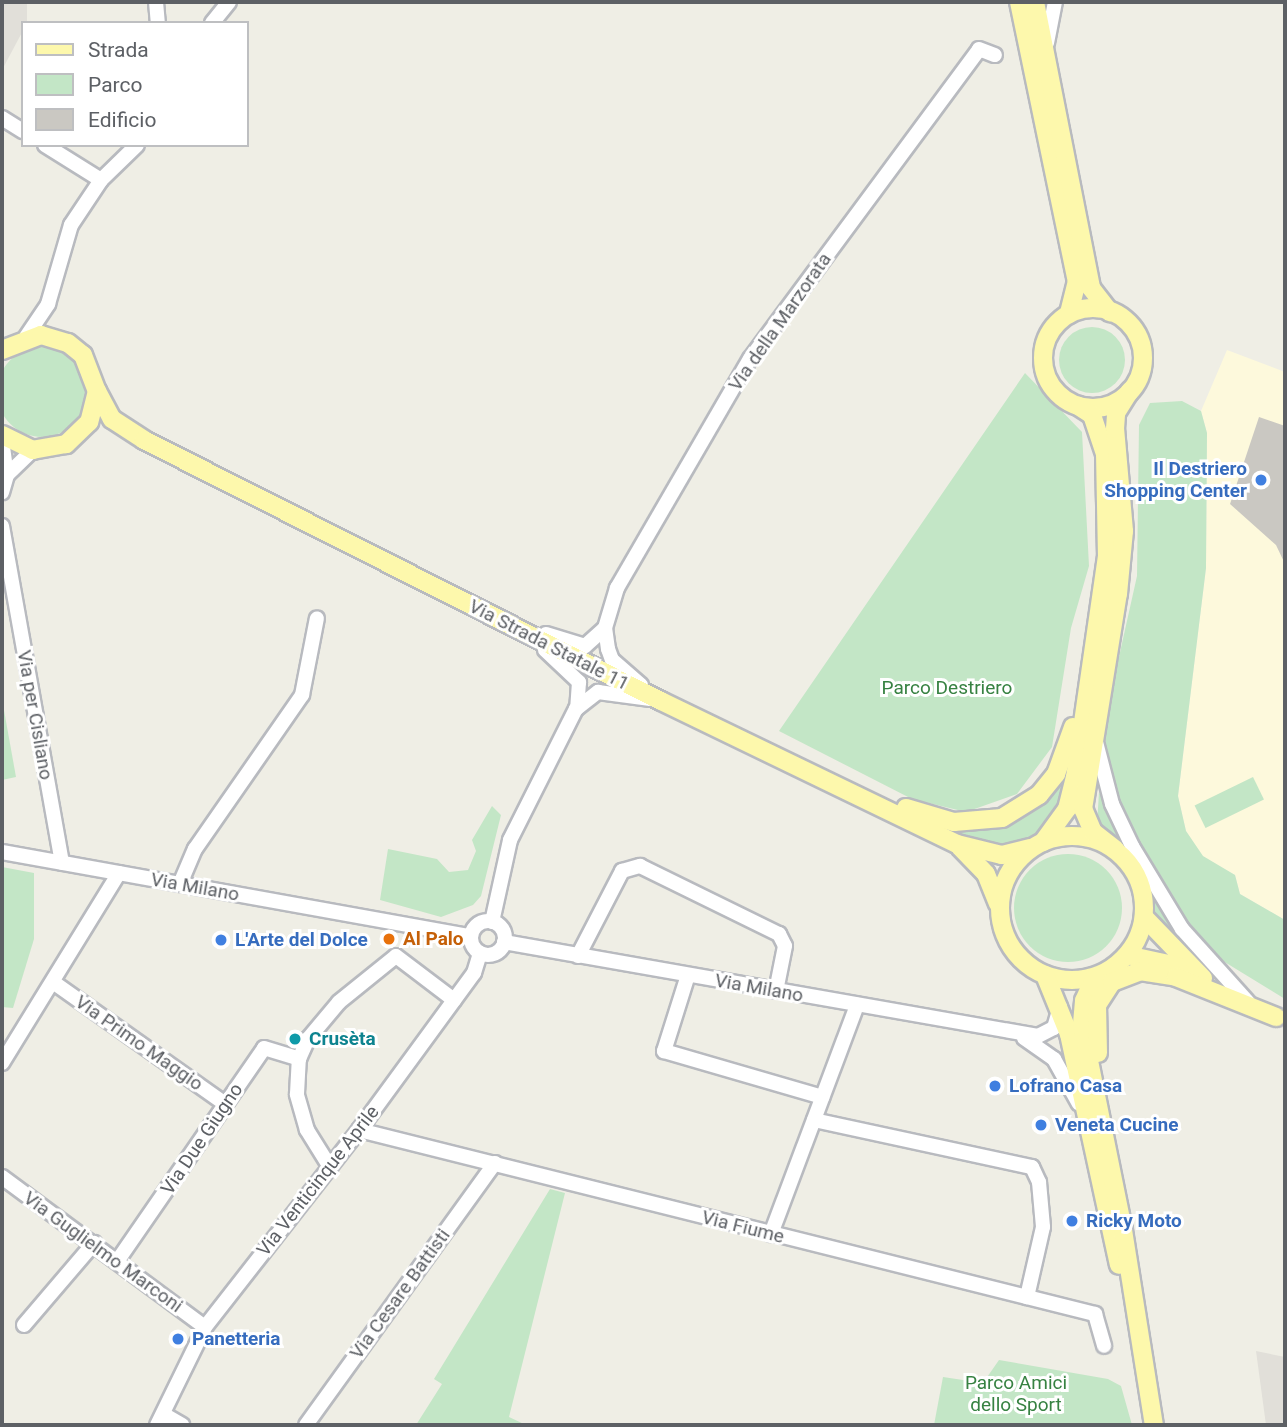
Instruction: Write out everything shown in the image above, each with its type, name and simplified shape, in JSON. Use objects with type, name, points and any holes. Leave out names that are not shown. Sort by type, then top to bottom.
[{"type":"main road","points":[[1019,2],[1077,281],[1069,314]]},
{"type":"main road","points":[[1035,2],[1091,288],[1110,312],[1129,324],[1141,345],[1141,370],[1116,413],[1124,531],[1083,809],[1093,832],[1115,849],[1139,879],[1144,917],[1127,955],[1095,977],[1081,1014],[1106,1221],[1135,1319],[1154,1425]]},
{"type":"main road","points":[[1093,1118],[1060,1006],[1045,975],[1011,948],[999,906],[1003,883],[1067,809],[1075,778],[1103,583],[1105,454],[1092,415],[1051,385],[1043,363],[1051,330],[1069,314],[1089,309],[1110,312]]},
{"type":"main road","points":[[2,350],[26,337],[68,343]]},
{"type":"main road","name":"Via Strada Statale 11","points":[[68,343],[83,355],[111,419],[144,440],[661,701],[957,844],[1002,855],[1037,845]]},
{"type":"main road","points":[[79,435],[89,422],[97,391]]},
{"type":"main road","points":[[1079,406],[1112,404],[1130,391]]},
{"type":"main road","name":"Via Strada Statale 11","points":[[33,450],[50,449],[79,435],[108,430],[144,440]]},
{"type":"main road","points":[[2,437],[33,450]]},
{"type":"main road","points":[[850,793],[925,816],[979,824],[1002,818],[1039,795],[1056,774],[1072,738],[1089,626],[1103,583]]},
{"type":"main road","points":[[1037,845],[1074,835],[1115,849]]},
{"type":"main road","name":"Via Strada Statale 11","points":[[957,844],[986,874],[999,906]]},
{"type":"main road","points":[[1144,917],[1203,978]]},
{"type":"main road","points":[[1127,955],[1155,958],[1203,978],[1281,1020]]},
{"type":"main road","points":[[1093,1118],[1097,1005],[1112,982],[1140,971],[1156,971],[1281,1020]]},
{"type":"main road","points":[[1045,975],[1095,977]]},
{"type":"street","points":[[156,2],[158,21]]},
{"type":"street","points":[[214,21],[229,2]]},
{"type":"street","points":[[1026,2],[1041,79],[1038,99]]},
{"type":"street","points":[[1046,58],[1055,2]]},
{"type":"street","name":"Via della Marzorata","points":[[605,628],[617,588],[750,359],[979,49],[995,55]]},
{"type":"street","points":[[2,118],[21,130]]},
{"type":"street","points":[[49,147],[101,180]]},
{"type":"street","points":[[26,337],[48,304],[71,225],[101,180],[135,147]]},
{"type":"street","points":[[48,304],[53,330],[68,343]]},
{"type":"street","points":[[2,437],[7,475],[2,492]]},
{"type":"street","points":[[7,475],[33,450]]},
{"type":"street","name":"Via per Cisliano","points":[[2,526],[62,863]]},
{"type":"street","points":[[493,616],[574,646],[585,646],[605,628],[612,660],[661,701]]},
{"type":"street","points":[[492,922],[510,840],[576,709],[581,692],[571,670],[493,616]]},
{"type":"street","points":[[180,884],[195,849],[302,695],[317,618]]},
{"type":"street","points":[[576,709],[598,692],[661,701]]},
{"type":"street","points":[[1094,736],[1112,804],[1132,846],[1182,929],[1248,1002]]},
{"type":"street","name":"Via Milano","points":[[2,852],[470,936]]},
{"type":"street","points":[[578,956],[622,871],[639,866],[779,934],[785,946],[776,991]]},
{"type":"street","points":[[2,1063],[119,873]]},
{"type":"street","points":[[492,922],[503,929],[505,942],[495,954],[480,953],[470,936],[479,923],[492,922]]},
{"type":"street","name":"Via Milano","points":[[505,942],[1013,1033],[1048,1035],[1060,1006]]},
{"type":"street","name":"Via Venticinque Aprile","points":[[161,1420],[205,1327],[359,1130],[474,973],[480,953]]},
{"type":"street","points":[[330,1167],[301,1113],[299,1059],[340,1002],[396,956],[454,1000]]},
{"type":"street","points":[[688,975],[664,1051],[822,1097]]},
{"type":"street","name":"Via Primo Maggio","points":[[53,982],[225,1104]]},
{"type":"street","points":[[771,1234],[856,1005]]},
{"type":"street","points":[[1013,1033],[1054,1059],[1093,1118]]},
{"type":"street","name":"Via Due Giugno","points":[[118,1260],[264,1048],[299,1059]]},
{"type":"street","points":[[814,1121],[1032,1167],[1039,1182],[1043,1227],[1027,1297]]},
{"type":"street","name":"Via Fiume","points":[[359,1130],[1095,1314],[1104,1346]]},
{"type":"street","name":"Via Cesare Battisti","points":[[306,1425],[495,1163]]},
{"type":"street","name":"Via Guglielmo Marconi","points":[[2,1177],[118,1260],[205,1327]]},
{"type":"street","points":[[24,1325],[94,1243]]},
{"type":"street","points":[[161,1420],[182,1425]]},
{"type":"shaded area","points":[[2,2],[27,2],[27,21],[21,21],[21,34],[2,70]]},
{"type":"shaded area","name":"Il Destriero Shopping Center","points":[[1227,350],[1285,372],[1285,920],[1240,894],[1235,875],[1203,857],[1186,831],[1178,796],[1206,568],[1207,433],[1201,411]]},
{"type":"shaded area","points":[[1256,1351],[1285,1357],[1285,1425],[1266,1425]]},
{"type":"green space","points":[[1092,327],[1105,330],[1115,337],[1122,347],[1125,360],[1122,373],[1115,383],[1105,390],[1092,393],[1079,390],[1069,383],[1062,373],[1059,360],[1062,347],[1069,337],[1079,330]]},
{"type":"green space","points":[[33,348],[51,348],[67,355],[79,367],[86,383],[86,401],[79,417],[67,429],[51,436],[33,436],[17,429],[5,417],[-1,404],[-1,380],[5,367],[17,355]]},
{"type":"green space","name":"Parco Destriero","points":[[1025,373],[1082,432],[1089,566],[1071,628],[1052,747],[1017,794],[966,812],[912,799],[779,731]]},
{"type":"green space","points":[[1182,401],[1201,411],[1207,433],[1206,568],[1178,796],[1186,831],[1203,856],[1235,875],[1240,894],[1285,920],[1285,999],[1223,961],[1184,923],[1131,835],[1105,756],[1106,715],[1137,576],[1139,425],[1150,403]]},
{"type":"green space","points":[[2,699],[16,777],[2,780]]},
{"type":"green space","points":[[1062,774],[1069,775],[1052,817],[1032,839],[998,847],[953,831],[1010,821]]},
{"type":"green space","points":[[1253,777],[1264,799],[1206,828],[1195,805]]},
{"type":"green space","points":[[1099,792],[1127,848],[1207,963],[1159,922],[1136,868],[1097,825]]},
{"type":"green space","points":[[492,806],[501,815],[481,896],[473,905],[441,917],[380,900],[388,849],[437,859],[449,872],[468,870],[476,851],[472,840]]},
{"type":"green space","points":[[1068,854],[1089,858],[1107,869],[1118,887],[1122,908],[1118,929],[1107,947],[1089,958],[1068,962],[1047,958],[1029,947],[1018,929],[1014,908],[1018,887],[1029,869],[1047,858]]},
{"type":"green space","points":[[2,867],[34,873],[34,939],[13,1008],[2,1007]]},
{"type":"green space","points":[[550,1189],[565,1193],[509,1417],[526,1425],[416,1425],[442,1384],[434,1379]]},
{"type":"green space","name":"Parco Amici dello Sport","points":[[999,1360],[1108,1379],[1121,1386],[1132,1425],[934,1425],[943,1377],[983,1383]]},
{"type":"building","name":"Il Destriero Shopping Center","points":[[1259,417],[1285,426],[1285,564],[1276,545],[1230,504]]},
{"type":"place","name":"Il Destriero Shopping Center","points":[[1261,480]]},
{"type":"place","name":"Al Palo","points":[[389,939]]},
{"type":"place","name":"L'Arte del Dolce","points":[[221,940]]},
{"type":"place","name":"Crusèta","points":[[295,1039]]},
{"type":"place","name":"Lofrano Casa","points":[[995,1086]]},
{"type":"place","name":"Veneta Cucine","points":[[1041,1125]]},
{"type":"place","name":"Ricky Moto","points":[[1072,1221]]},
{"type":"place","name":"Panetteria","points":[[178,1339]]}]
